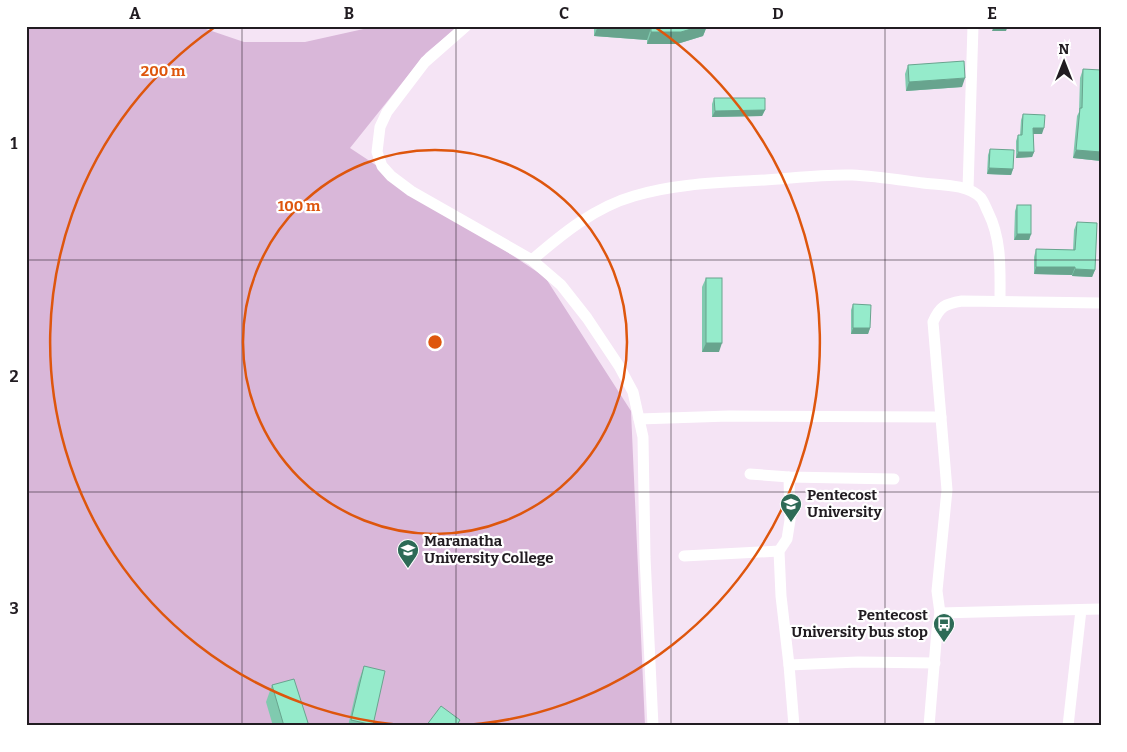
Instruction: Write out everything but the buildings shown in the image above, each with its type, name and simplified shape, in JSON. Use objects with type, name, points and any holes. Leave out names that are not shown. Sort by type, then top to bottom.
[{"type":"street","points":[[466,26],[425,62],[387,112],[380,127],[377,152],[382,166],[390,176],[411,191],[532,260],[560,285],[587,318],[628,383],[643,437],[645,556],[653,726]]},
{"type":"street","points":[[968,189],[973,26]]},
{"type":"street","points":[[532,260],[559,237],[598,211],[633,196],[674,187],[817,175],[853,175],[968,189],[981,198],[993,223],[998,241],[1000,300]]},
{"type":"street","points":[[929,726],[940,613],[937,591],[948,490],[933,322],[938,311],[943,306],[951,303],[1000,300],[1101,303]]},
{"type":"street","points":[[639,419],[730,416],[941,417]]},
{"type":"street","points":[[750,474],[789,477],[894,479]]},
{"type":"street","points":[[789,477],[790,520],[787,539],[779,551],[781,596],[794,726]]},
{"type":"street","points":[[684,556],[779,551]]},
{"type":"street","points":[[940,613],[1101,608]]},
{"type":"street","points":[[1068,726],[1081,610]]},
{"type":"street","points":[[789,665],[858,662],[935,663]]},
{"type":"shaded area","points":[[26,26],[197,26],[244,42],[305,42],[377,26],[459,26],[426,53],[350,148],[545,277],[631,411],[645,726],[26,726]]},
{"type":"place","name":"Pentecost University","points":[[791,523]]},
{"type":"place","name":"Maranatha University College","points":[[408,569]]},
{"type":"place","name":"Pentecost University bus stop","points":[[944,643]]}]
